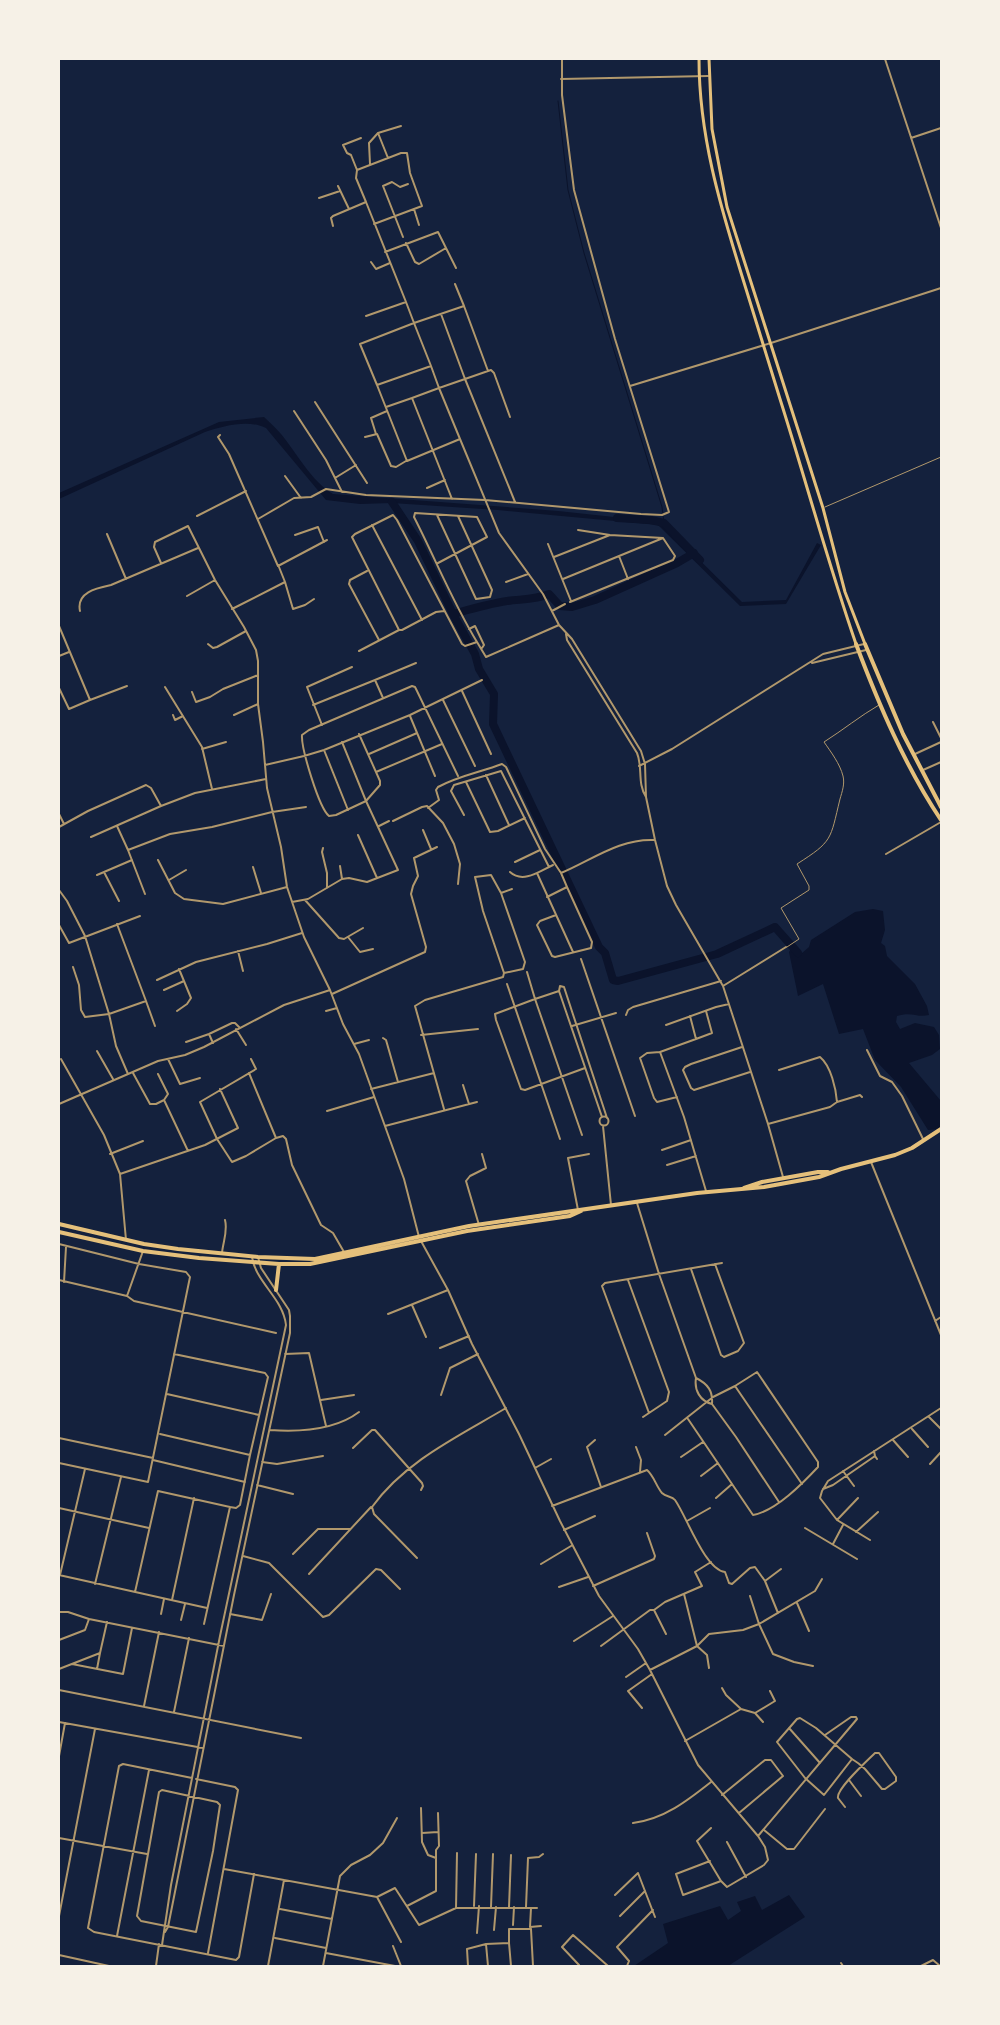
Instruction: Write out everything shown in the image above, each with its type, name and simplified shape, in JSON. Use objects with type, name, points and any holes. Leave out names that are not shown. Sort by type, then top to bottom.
[{"type":"highway","points":[[856,644],[880,704],[898,742],[919,784],[941,821]]},
{"type":"highway","points":[[865,644],[905,739],[941,807]]},
{"type":"highway","points":[[867,671],[874,667]]},
{"type":"highway","points":[[898,742],[905,739]]},
{"type":"highway","points":[[919,784],[926,781]]},
{"type":"highway","points":[[59,1232],[143,1251],[258,1263],[320,1263],[479,1225],[706,1192],[764,1187],[819,1177],[829,1172],[895,1155],[923,1142],[941,1129]]},
{"type":"highway","points":[[744,1188],[818,1172],[829,1172]]},
{"type":"highway","points":[[59,1224],[144,1244],[252,1257],[315,1259],[467,1231],[570,1216],[580,1210]]},
{"type":"highway","points":[[143,1251],[144,1244]]},
{"type":"highway","points":[[276,1290],[279,1264]]},
{"type":"main road","points":[[700,59],[699,77],[706,145],[715,189],[815,511],[832,575],[856,644]]},
{"type":"main road","points":[[709,59],[708,76],[712,129],[727,206],[823,508],[845,592],[865,644]]},
{"type":"main road","points":[[815,511],[823,508]]},
{"type":"street","points":[[258,519],[294,498],[311,497],[326,490],[485,500],[662,515],[669,511],[630,386],[572,184],[561,79],[562,59]]},
{"type":"street","points":[[885,59],[941,228]]},
{"type":"street","points":[[561,79],[708,76]]},
{"type":"street","points":[[370,164],[368,143],[378,133],[401,126]]},
{"type":"street","points":[[911,138],[941,128]]},
{"type":"street","points":[[378,133],[388,158]]},
{"type":"street","points":[[361,138],[343,145],[357,170],[356,178],[499,534],[542,594],[559,626],[572,639],[642,751],[645,764],[646,797],[654,840],[671,897],[721,981],[784,1179]]},
{"type":"street","points":[[357,170],[401,153],[405,152],[408,154],[410,173],[422,204],[420,207],[374,224]]},
{"type":"street","points":[[403,236],[383,185],[392,182],[400,187],[408,184]]},
{"type":"street","points":[[338,186],[349,210]]},
{"type":"street","points":[[319,198],[341,191]]},
{"type":"street","points":[[334,226],[332,217],[366,202]]},
{"type":"street","points":[[414,209],[420,225]]},
{"type":"street","points":[[385,252],[435,231],[439,233],[456,268]]},
{"type":"street","points":[[406,243],[414,262],[419,264],[446,248]]},
{"type":"street","points":[[371,262],[376,269],[390,264]]},
{"type":"street","points":[[455,284],[488,371]]},
{"type":"street","points":[[630,386],[941,288]]},
{"type":"street","points":[[366,316],[406,302]]},
{"type":"street","points":[[407,461],[360,344],[464,306]]},
{"type":"street","points":[[440,314],[516,503]]},
{"type":"street","points":[[377,385],[431,366]]},
{"type":"street","points":[[460,439],[396,467],[391,466],[376,434],[371,418],[412,398],[491,370],[494,373],[510,417]]},
{"type":"street","points":[[412,398],[452,499]]},
{"type":"street","points":[[315,402],[367,483]]},
{"type":"street","points":[[294,411],[326,460],[342,492]]},
{"type":"street","points":[[365,437],[376,434]]},
{"type":"street","points":[[220,435],[218,437],[229,454],[246,491],[294,609],[305,606],[314,598]]},
{"type":"street","points":[[334,478],[356,464]]},
{"type":"street","points":[[285,476],[301,498]]},
{"type":"street","points":[[428,488],[445,480]]},
{"type":"street","points":[[197,516],[246,491]]},
{"type":"street","points":[[438,562],[487,537],[477,517],[416,513],[414,517],[438,562],[461,614],[486,657],[559,626]]},
{"type":"street","points":[[437,514],[476,599],[490,597],[492,590],[458,516]]},
{"type":"street","points":[[399,630],[352,537],[390,515],[394,517],[460,642],[465,646],[477,642]]},
{"type":"street","points":[[372,525],[422,620]]},
{"type":"street","points":[[161,563],[154,547],[155,542],[188,526],[214,580],[246,631],[258,658],[258,704],[266,779],[292,902],[302,933],[354,1044],[404,1179],[420,1239],[448,1290],[468,1336],[506,1408],[588,1577],[646,1663],[698,1765],[758,1836],[765,1847],[768,1860],[764,1865],[727,1887],[721,1881],[697,1840],[711,1828]]},
{"type":"street","points":[[295,535],[318,527],[324,542]]},
{"type":"street","points":[[548,544],[570,601],[674,559],[674,552],[663,538],[578,530]]},
{"type":"street","points":[[106,534],[126,579]]},
{"type":"street","points":[[554,557],[610,534]]},
{"type":"street","points":[[563,579],[663,538]]},
{"type":"street","points":[[278,566],[327,540]]},
{"type":"street","points":[[80,611],[79,602],[91,591],[101,586],[111,586],[198,548]]},
{"type":"street","points":[[619,556],[628,579]]},
{"type":"street","points":[[368,571],[350,580],[349,584],[379,640]]},
{"type":"street","points":[[506,582],[528,574]]},
{"type":"street","points":[[187,596],[214,580]]},
{"type":"street","points":[[232,609],[284,582]]},
{"type":"street","points":[[552,611],[565,604]]},
{"type":"street","points":[[359,650],[444,611]]},
{"type":"street","points":[[59,626],[90,700]]},
{"type":"street","points":[[469,629],[475,626],[484,645],[482,648]]},
{"type":"street","points":[[208,644],[213,648],[217,647],[246,631]]},
{"type":"street","points":[[566,634],[574,652],[637,753],[640,761],[642,792],[646,797]]},
{"type":"street","points":[[639,766],[672,749],[823,654],[856,644],[865,644]]},
{"type":"street","points":[[810,663],[867,650]]},
{"type":"street","points":[[59,656],[69,652]]},
{"type":"street","points":[[313,705],[416,663]]},
{"type":"street","points":[[322,725],[307,690],[308,686],[352,667]]},
{"type":"street","points":[[192,692],[196,702],[210,697],[223,688],[258,675]]},
{"type":"street","points":[[375,680],[383,698]]},
{"type":"street","points":[[265,765],[324,750],[462,692],[482,680]]},
{"type":"street","points":[[59,688],[69,709],[127,686]]},
{"type":"street","points":[[359,734],[369,754],[380,785],[366,801],[332,816],[325,812],[304,756],[302,735],[414,686],[458,776]]},
{"type":"street","points":[[165,688],[202,749],[212,789]]},
{"type":"street","points":[[462,692],[491,754]]},
{"type":"street","points":[[443,700],[475,766]]},
{"type":"street","points":[[234,715],[258,704]]},
{"type":"street","points":[[173,715],[175,720],[183,716]]},
{"type":"street","points":[[410,715],[424,752],[436,776]]},
{"type":"street","points":[[933,722],[941,738]]},
{"type":"street","points":[[369,754],[417,733]]},
{"type":"street","points":[[202,749],[226,742]]},
{"type":"street","points":[[292,902],[304,900],[342,879],[349,878],[367,882],[396,872],[398,868],[366,801],[342,742]]},
{"type":"street","points":[[913,755],[941,742]]},
{"type":"street","points":[[376,772],[442,744]]},
{"type":"street","points":[[324,750],[348,810]]},
{"type":"street","points":[[921,771],[941,762]]},
{"type":"street","points":[[428,808],[440,800],[436,790],[438,787],[502,764],[506,767],[554,864],[562,872],[592,945],[587,950],[555,957],[550,954],[537,925],[540,921],[556,915]]},
{"type":"street","points":[[464,815],[451,791],[454,785],[501,771],[504,773],[549,867]]},
{"type":"street","points":[[486,775],[509,826]]},
{"type":"street","points":[[91,837],[194,793],[266,779]]},
{"type":"street","points":[[466,782],[490,832],[498,832],[525,818]]},
{"type":"street","points":[[59,827],[146,785],[151,788],[161,806]]},
{"type":"street","points":[[128,850],[170,834],[212,827],[272,812],[306,807]]},
{"type":"street","points":[[393,821],[422,807],[428,808],[443,823],[454,844],[460,864],[458,884]]},
{"type":"street","points":[[59,814],[66,823]]},
{"type":"street","points":[[379,826],[389,821]]},
{"type":"street","points":[[886,854],[941,821]]},
{"type":"street","points":[[117,826],[145,894]]},
{"type":"street","points":[[423,830],[431,849]]},
{"type":"street","points":[[358,835],[377,878]]},
{"type":"street","points":[[562,872],[621,844],[642,839],[654,840]]},
{"type":"street","points":[[332,994],[425,952],[426,947],[411,892],[418,876],[414,857],[437,847]]},
{"type":"street","points":[[323,848],[327,888]]},
{"type":"street","points":[[516,862],[540,850]]},
{"type":"street","points":[[97,875],[132,860]]},
{"type":"street","points":[[158,860],[179,897],[198,901],[223,904],[288,887]]},
{"type":"street","points":[[510,872],[521,878],[537,873],[554,864]]},
{"type":"street","points":[[340,866],[342,879]]},
{"type":"street","points":[[253,867],[262,894]]},
{"type":"street","points":[[169,880],[186,870]]},
{"type":"street","points":[[104,872],[119,902]]},
{"type":"street","points":[[537,873],[573,952]]},
{"type":"street","points":[[444,1109],[415,1005],[503,976],[504,973],[524,968],[525,962],[501,893],[491,875],[476,876],[482,911],[504,973]]},
{"type":"street","points":[[547,897],[567,888]]},
{"type":"street","points":[[501,893],[512,889]]},
{"type":"street","points":[[59,890],[68,901],[85,936],[109,1014],[116,1046],[128,1074]]},
{"type":"street","points":[[304,900],[338,938],[343,939],[363,928]]},
{"type":"street","points":[[59,925],[68,943],[140,916]]},
{"type":"street","points":[[117,924],[156,1026]]},
{"type":"street","points":[[157,980],[202,960],[302,933]]},
{"type":"street","points":[[348,937],[361,953],[373,949]]},
{"type":"street","points":[[723,986],[786,947]]},
{"type":"street","points":[[238,951],[243,971]]},
{"type":"street","points":[[581,959],[635,1116]]},
{"type":"street","points":[[73,967],[79,985],[83,1015],[87,1017],[109,1014],[146,1001]]},
{"type":"street","points":[[177,1011],[191,1000],[179,969]]},
{"type":"street","points":[[527,972],[582,1136]]},
{"type":"street","points":[[164,990],[184,981]]},
{"type":"street","points":[[626,1015],[628,1010],[633,1007],[721,981]]},
{"type":"street","points":[[507,984],[560,1139]]},
{"type":"street","points":[[603,1126],[608,1124],[607,1118],[564,987],[560,986],[559,991],[602,1117],[600,1122],[603,1126],[611,1205]]},
{"type":"street","points":[[59,1104],[158,1061],[185,1055],[213,1043],[284,1005],[330,990]]},
{"type":"street","points":[[559,991],[495,1014],[496,1020],[520,1086],[525,1090],[585,1068]]},
{"type":"street","points":[[666,1025],[729,1004]]},
{"type":"street","points":[[326,1011],[337,1008]]},
{"type":"street","points":[[677,1097],[657,1102],[640,1058],[643,1055],[655,1051],[660,1052],[712,1033],[706,1011]]},
{"type":"street","points":[[572,1026],[616,1013]]},
{"type":"street","points":[[690,1016],[696,1040]]},
{"type":"street","points":[[186,1042],[235,1023],[246,1045]]},
{"type":"street","points":[[422,1035],[478,1029]]},
{"type":"street","points":[[209,1034],[213,1043]]},
{"type":"street","points":[[383,1038],[386,1040],[398,1082]]},
{"type":"street","points":[[354,1044],[369,1040]]},
{"type":"street","points":[[742,1047],[685,1066],[683,1070],[690,1088],[694,1090],[750,1072]]},
{"type":"street","points":[[867,1050],[882,1078],[892,1082],[902,1096],[923,1142]]},
{"type":"street","points":[[97,1051],[114,1080]]},
{"type":"street","points":[[660,1052],[677,1097],[706,1192]]},
{"type":"street","points":[[581,1054],[586,1053]]},
{"type":"street","points":[[779,1070],[820,1057],[834,1085],[838,1102]]},
{"type":"street","points":[[61,1059],[104,1135],[110,1154],[120,1174],[126,1240]]},
{"type":"street","points":[[168,1059],[180,1084],[200,1078]]},
{"type":"street","points":[[251,1059],[256,1067],[249,1074],[200,1102],[217,1139],[229,1160],[233,1162],[283,1136],[286,1139],[292,1165],[321,1226],[333,1233],[346,1254]]},
{"type":"street","points":[[133,1072],[148,1102],[152,1105],[164,1100],[168,1095],[158,1074]]},
{"type":"street","points":[[371,1089],[434,1073]]},
{"type":"street","points":[[249,1074],[276,1138]]},
{"type":"street","points":[[464,1085],[470,1104]]},
{"type":"street","points":[[120,1174],[188,1151],[217,1139],[238,1127],[220,1089]]},
{"type":"street","points":[[326,1111],[374,1097]]},
{"type":"street","points":[[768,1124],[830,1107],[838,1102],[862,1097]]},
{"type":"street","points":[[164,1100],[188,1151]]},
{"type":"street","points":[[384,1126],[477,1102]]},
{"type":"street","points":[[602,1117],[607,1118]]},
{"type":"street","points":[[662,1150],[691,1140]]},
{"type":"street","points":[[110,1154],[142,1141]]},
{"type":"street","points":[[479,1225],[466,1181],[470,1176],[486,1168],[482,1154]]},
{"type":"street","points":[[580,1210],[568,1158],[589,1154]]},
{"type":"street","points":[[667,1165],[696,1156]]},
{"type":"street","points":[[871,1162],[941,1335]]},
{"type":"street","points":[[637,1202],[659,1274],[696,1378],[697,1391],[706,1402],[712,1404],[779,1502]]},
{"type":"street","points":[[222,1253],[223,1240],[227,1230],[225,1220]]},
{"type":"street","points":[[59,1244],[139,1264],[186,1272],[190,1277],[148,1482],[59,1463]]},
{"type":"street","points":[[64,1282],[66,1246]]},
{"type":"street","points":[[127,1296],[143,1251]]},
{"type":"street","points":[[165,1932],[164,1927],[171,1886],[198,1748],[284,1335],[285,1316],[278,1302],[257,1273],[252,1257]]},
{"type":"street","points":[[156,1966],[161,1944],[168,1927],[230,1614],[290,1333],[290,1316],[258,1263],[258,1257]]},
{"type":"street","points":[[649,1413],[602,1286],[605,1283],[722,1263]]},
{"type":"street","points":[[691,1269],[721,1355],[724,1357],[741,1349],[744,1342],[715,1264]]},
{"type":"street","points":[[628,1279],[669,1392],[667,1401],[643,1417]]},
{"type":"street","points":[[59,1280],[127,1296],[134,1301],[276,1333]]},
{"type":"street","points":[[388,1314],[448,1290]]},
{"type":"street","points":[[412,1305],[426,1337]]},
{"type":"street","points":[[935,1321],[941,1317]]},
{"type":"street","points":[[440,1348],[468,1336]]},
{"type":"street","points":[[285,1354],[309,1353],[326,1426]]},
{"type":"street","points":[[135,1592],[148,1528],[158,1491],[230,1507],[236,1508],[240,1505],[268,1377],[267,1374],[174,1354]]},
{"type":"street","points":[[441,1395],[450,1368],[478,1354]]},
{"type":"street","points":[[665,1435],[688,1419],[713,1397],[736,1386],[755,1372],[760,1374],[818,1462],[818,1467],[802,1484],[779,1502],[753,1515],[688,1419]]},
{"type":"street","points":[[696,1378],[708,1386],[713,1397],[712,1404]]},
{"type":"street","points":[[736,1386],[802,1484]]},
{"type":"street","points":[[167,1394],[260,1415]]},
{"type":"street","points":[[320,1400],[354,1395]]},
{"type":"street","points":[[308,1574],[409,1468],[435,1450],[506,1408]]},
{"type":"street","points":[[870,1540],[837,1520],[820,1498],[823,1489],[828,1481],[874,1450],[912,1429],[941,1408]]},
{"type":"street","points":[[265,1429],[303,1431],[346,1420],[359,1412]]},
{"type":"street","points":[[929,1417],[941,1429]]},
{"type":"street","points":[[912,1429],[928,1447]]},
{"type":"street","points":[[353,1448],[372,1430],[375,1430],[423,1485],[421,1490]]},
{"type":"street","points":[[159,1434],[250,1454]]},
{"type":"street","points":[[59,1438],[245,1482]]},
{"type":"street","points":[[595,1440],[587,1447],[601,1487]]},
{"type":"street","points":[[893,1440],[908,1457]]},
{"type":"street","points":[[681,1457],[703,1442]]},
{"type":"street","points":[[636,1447],[641,1460],[640,1472]]},
{"type":"street","points":[[874,1450],[877,1459]]},
{"type":"street","points":[[930,1464],[941,1452]]},
{"type":"street","points":[[262,1462],[277,1464],[323,1456]]},
{"type":"street","points":[[823,1489],[833,1485],[875,1456]]},
{"type":"street","points":[[535,1468],[551,1459]]},
{"type":"street","points":[[701,1476],[718,1463]]},
{"type":"street","points":[[85,1468],[60,1575],[207,1608]]},
{"type":"street","points":[[552,1506],[646,1469],[649,1470],[662,1493],[675,1500],[718,1571],[725,1572],[731,1584],[752,1566],[755,1567],[765,1581],[778,1613]]},
{"type":"street","points":[[843,1471],[854,1486]]},
{"type":"street","points":[[95,1584],[121,1476]]},
{"type":"street","points":[[716,1498],[732,1484]]},
{"type":"street","points":[[258,1485],[293,1494]]},
{"type":"street","points":[[172,1600],[194,1498]]},
{"type":"street","points":[[837,1520],[858,1498]]},
{"type":"street","points":[[373,1505],[371,1509],[374,1514],[417,1558]]},
{"type":"street","points":[[204,1624],[230,1507]]},
{"type":"street","points":[[59,1508],[148,1528]]},
{"type":"street","points":[[686,1521],[710,1508]]},
{"type":"street","points":[[856,1532],[878,1512]]},
{"type":"street","points":[[564,1530],[595,1516]]},
{"type":"street","points":[[833,1544],[843,1525]]},
{"type":"street","points":[[805,1528],[857,1559]]},
{"type":"street","points":[[293,1554],[318,1529],[350,1530]]},
{"type":"street","points":[[594,1586],[654,1559],[655,1556],[647,1533]]},
{"type":"street","points":[[241,1540],[246,1540]]},
{"type":"street","points":[[541,1564],[572,1546]]},
{"type":"street","points":[[242,1556],[264,1560],[270,1564],[322,1617],[329,1615],[376,1569],[381,1570],[400,1588]]},
{"type":"street","points":[[601,1646],[650,1610],[654,1610],[665,1602],[702,1586],[695,1572],[711,1562]]},
{"type":"street","points":[[765,1581],[781,1569]]},
{"type":"street","points":[[559,1587],[588,1577]]},
{"type":"street","points":[[650,1670],[697,1646],[707,1635],[743,1630],[759,1624],[815,1591],[822,1579]]},
{"type":"street","points":[[229,1594],[234,1595]]},
{"type":"street","points":[[230,1614],[262,1620],[271,1594]]},
{"type":"street","points":[[684,1594],[697,1646],[707,1655],[709,1668]]},
{"type":"street","points":[[750,1596],[759,1624],[773,1654],[812,1666]]},
{"type":"street","points":[[161,1614],[164,1599]]},
{"type":"street","points":[[797,1603],[809,1631]]},
{"type":"street","points":[[181,1620],[185,1604]]},
{"type":"street","points":[[654,1610],[666,1634]]},
{"type":"street","points":[[59,1612],[68,1612],[89,1619],[224,1646]]},
{"type":"street","points":[[574,1641],[613,1616]]},
{"type":"street","points":[[59,1640],[85,1630],[89,1619]]},
{"type":"street","points":[[97,1669],[107,1622]]},
{"type":"street","points":[[72,1664],[124,1674],[132,1628]]},
{"type":"street","points":[[144,1706],[159,1632]]},
{"type":"street","points":[[174,1712],[189,1638]]},
{"type":"street","points":[[59,1669],[100,1653]]},
{"type":"street","points":[[626,1677],[646,1663]]},
{"type":"street","points":[[642,1708],[628,1691],[652,1674]]},
{"type":"street","points":[[722,1688],[741,1709],[754,1712],[762,1722]]},
{"type":"street","points":[[59,1690],[301,1738]]},
{"type":"street","points":[[754,1712],[775,1701],[770,1691]]},
{"type":"street","points":[[685,1741],[741,1709]]},
{"type":"street","points":[[758,1836],[805,1778],[857,1721],[856,1717],[852,1717],[825,1735]]},
{"type":"street","points":[[845,1807],[837,1795],[862,1766],[878,1752],[897,1780],[885,1789],[882,1789],[862,1766],[825,1735],[800,1718],[789,1728],[777,1744],[805,1778],[824,1795],[852,1759]]},
{"type":"street","points":[[59,1722],[203,1748]]},
{"type":"street","points":[[59,1756],[65,1723]]},
{"type":"street","points":[[59,1916],[96,1728]]},
{"type":"street","points":[[789,1728],[820,1763]]},
{"type":"street","points":[[722,1795],[765,1760],[771,1760],[783,1776],[739,1813]]},
{"type":"street","points":[[208,1953],[238,1790],[235,1786],[123,1764],[119,1766],[88,1927],[89,1930],[238,1959],[254,1874]]},
{"type":"street","points":[[117,1936],[149,1770]]},
{"type":"street","points":[[849,1780],[861,1796]]},
{"type":"street","points":[[633,1823],[666,1814],[711,1782]]},
{"type":"street","points":[[160,1791],[189,1795],[217,1802],[220,1807],[197,1931],[194,1932],[141,1921],[136,1916],[160,1791]]},
{"type":"street","points":[[421,1808],[422,1842],[425,1851],[430,1857],[436,1858]]},
{"type":"street","points":[[764,1830],[787,1849],[792,1850],[798,1845],[825,1809]]},
{"type":"street","points":[[407,1906],[436,1891],[436,1850],[439,1846],[438,1813]]},
{"type":"street","points":[[323,1966],[336,1890],[341,1874],[383,1843],[397,1818]]},
{"type":"street","points":[[422,1833],[438,1832]]},
{"type":"street","points":[[59,1838],[147,1854]]},
{"type":"street","points":[[727,1842],[746,1876]]},
{"type":"street","points":[[456,1908],[457,1853]]},
{"type":"street","points":[[474,1907],[476,1854]]},
{"type":"street","points":[[491,1907],[493,1854]]},
{"type":"street","points":[[526,1908],[528,1858],[539,1857],[543,1854]]},
{"type":"street","points":[[509,1907],[510,1855]]},
{"type":"street","points":[[710,1861],[677,1873],[675,1876],[684,1896],[721,1881]]},
{"type":"street","points":[[224,1869],[377,1897],[395,1888],[419,1925],[456,1908],[479,1906],[537,1908]]},
{"type":"street","points":[[615,1895],[637,1874],[640,1875],[655,1917]]},
{"type":"street","points":[[268,1966],[284,1880]]},
{"type":"street","points":[[171,1886],[176,1886]]},
{"type":"street","points":[[620,1916],[646,1891]]},
{"type":"street","points":[[377,1897],[401,1942]]},
{"type":"street","points":[[478,1932],[479,1906]]},
{"type":"street","points":[[494,1930],[496,1907]]},
{"type":"street","points":[[513,1925],[514,1907]]},
{"type":"street","points":[[531,1908],[533,1966]]},
{"type":"street","points":[[280,1909],[332,1919]]},
{"type":"street","points":[[627,1966],[629,1961],[617,1947],[653,1910]]},
{"type":"street","points":[[511,1966],[509,1930],[541,1926]]},
{"type":"street","points":[[580,1966],[562,1947],[574,1934],[608,1966]]},
{"type":"street","points":[[274,1938],[326,1948]]},
{"type":"street","points":[[468,1966],[467,1949],[486,1944],[509,1943]]},
{"type":"street","points":[[486,1944],[488,1966]]},
{"type":"street","points":[[393,1946],[401,1966]]},
{"type":"street","points":[[326,1953],[395,1966]]},
{"type":"street","points":[[59,1955],[109,1966]]},
{"type":"street","points":[[921,1966],[933,1960],[940,1966]]},
{"type":"lane","points":[[823,508],[941,457]]},
{"type":"lane","points":[[786,947],[799,939],[781,908],[809,890],[809,886],[797,864],[821,847],[830,837],[835,826],[843,789],[841,770],[824,742],[850,725],[855,719],[880,704]]},
{"type":"water","points":[[264,417],[281,434],[318,482],[333,494],[558,511],[661,522],[742,602],[786,600],[817,543],[821,545],[786,604],[740,606],[658,525],[498,510],[392,503],[360,504],[326,500],[266,428],[251,424],[227,426],[205,432],[59,499],[59,493],[219,422]]},
{"type":"water","points":[[873,909],[883,911],[885,930],[881,943],[885,946],[887,956],[915,984],[927,1006],[929,1015],[911,1014],[897,1016],[896,1022],[900,1029],[915,1023],[934,1027],[939,1035],[940,1049],[932,1055],[909,1063],[941,1101],[941,1129],[928,1130],[901,1087],[875,1060],[863,1029],[839,1034],[823,984],[798,996],[789,952],[792,947],[801,954],[809,947],[811,940],[855,912]]},
{"type":"water","points":[[789,1895],[805,1917],[728,1966],[634,1966],[668,1943],[663,1924],[720,1906],[728,1920],[741,1911],[737,1902],[755,1896],[762,1910]]},
{"type":"waterway","points":[[558,101],[568,190],[584,253],[662,507],[664,523]]},
{"type":"waterway","points":[[392,502],[418,541],[454,616],[475,654],[479,669],[494,694],[493,724],[599,947],[605,953],[613,980],[618,981],[717,954],[775,927],[798,953]]},
{"type":"waterway","points":[[617,518],[651,520],[664,523],[700,560]]},
{"type":"waterway","points":[[453,614],[507,601],[549,594],[560,606],[572,607],[595,600],[677,563],[694,553]]}]
